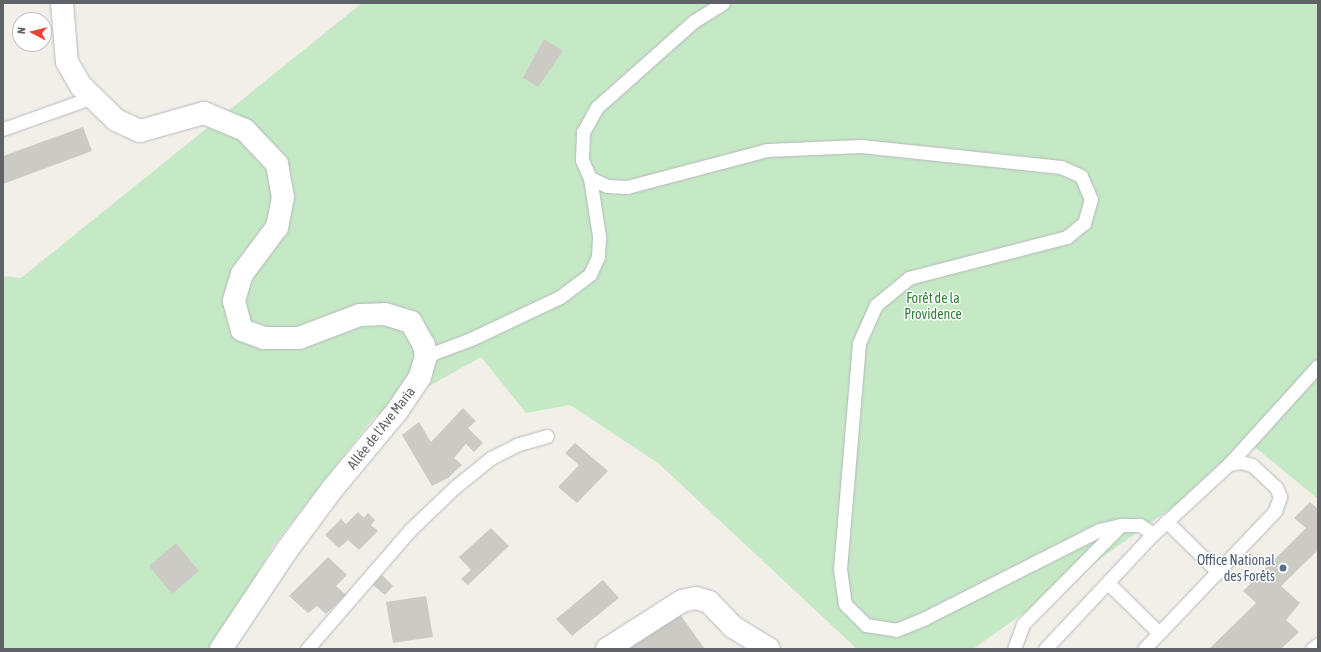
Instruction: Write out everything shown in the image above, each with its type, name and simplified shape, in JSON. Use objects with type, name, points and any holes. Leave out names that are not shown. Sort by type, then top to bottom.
[{"type":"street","points":[[62,3],[67,62],[81,86],[116,120],[140,132],[204,113],[245,130],[276,164],[283,197],[277,227],[242,274],[234,301],[242,330],[264,338],[299,338],[360,315],[385,314],[411,322],[424,345],[426,356]]},
{"type":"street","name":"Allée de l'Ave Maria","points":[[221,649],[287,550],[333,488],[398,410],[420,377],[426,356]]},
{"type":"street","points":[[607,649],[682,601],[696,598],[710,602],[733,627],[768,649]]},
{"type":"lane","points":[[426,356],[471,339],[560,297],[590,274],[598,258],[599,236],[590,178],[582,160],[583,132],[597,107],[694,21],[723,3]]},
{"type":"lane","points":[[3,129],[93,97]]},
{"type":"lane","points":[[590,178],[607,186],[627,187],[767,150],[861,146],[1061,167],[1081,176],[1090,199],[1084,223],[1067,236],[909,278],[876,305],[859,343],[840,569],[845,604],[866,625],[896,630],[925,618],[1099,530],[1121,525],[1140,525],[1153,534]]},
{"type":"lane","points":[[1045,649],[1153,534],[1229,464],[1318,366]]},
{"type":"lane","points":[[307,649],[411,529],[455,487],[491,458],[519,444],[547,436]]},
{"type":"lane","points":[[1144,649],[1275,511],[1280,497],[1276,487],[1252,465],[1241,462],[1229,464]]},
{"type":"lane","points":[[1166,521],[1218,572]]},
{"type":"lane","points":[[1014,649],[1023,624],[1121,525]]},
{"type":"lane","points":[[1108,582],[1159,633]]},
{"type":"lane","points":[[1312,649],[1318,644]]},
{"type":"green space","name":"Forêt de la Providence","points":[[362,3],[1318,3],[1318,499],[1256,448],[973,649],[857,649],[658,463],[570,405],[526,413],[481,357],[374,417],[274,545],[212,649],[3,649],[3,276],[21,278]]},
{"type":"building","points":[[544,39],[563,51],[538,87],[523,78]]},
{"type":"building","points":[[83,127],[92,151],[3,184],[3,156]]},
{"type":"building","points":[[463,408],[476,421],[468,428],[483,443],[474,452],[466,444],[454,458],[462,465],[448,478],[432,486],[402,435],[419,422],[431,442]]},
{"type":"building","points":[[575,443],[608,471],[577,503],[558,487],[579,465],[565,453]]},
{"type":"building","name":"Office National des Forêts","points":[[1310,502],[1318,509],[1318,550],[1281,586],[1300,603],[1286,620],[1299,632],[1281,649],[1209,649],[1256,603],[1243,591],[1306,528],[1294,518]]},
{"type":"building","points":[[358,512],[364,518],[368,513],[375,520],[371,525],[378,531],[359,550],[348,540],[339,548],[325,535],[341,519],[346,524]]},
{"type":"building","points":[[491,528],[509,546],[468,585],[461,579],[471,570],[459,557]]},
{"type":"building","points":[[176,543],[199,571],[172,594],[149,566]]},
{"type":"building","points":[[328,557],[347,575],[336,586],[346,595],[326,614],[317,606],[308,613],[289,596]]},
{"type":"building","points":[[382,575],[393,586],[385,595],[373,585]]},
{"type":"building","points":[[603,580],[619,598],[572,636],[556,619]]},
{"type":"building","points":[[426,596],[433,637],[393,643],[386,602]]},
{"type":"building","points":[[679,613],[705,649],[629,649]]},
{"type":"place","name":"Office National des Forêts","points":[[1283,568]]}]
